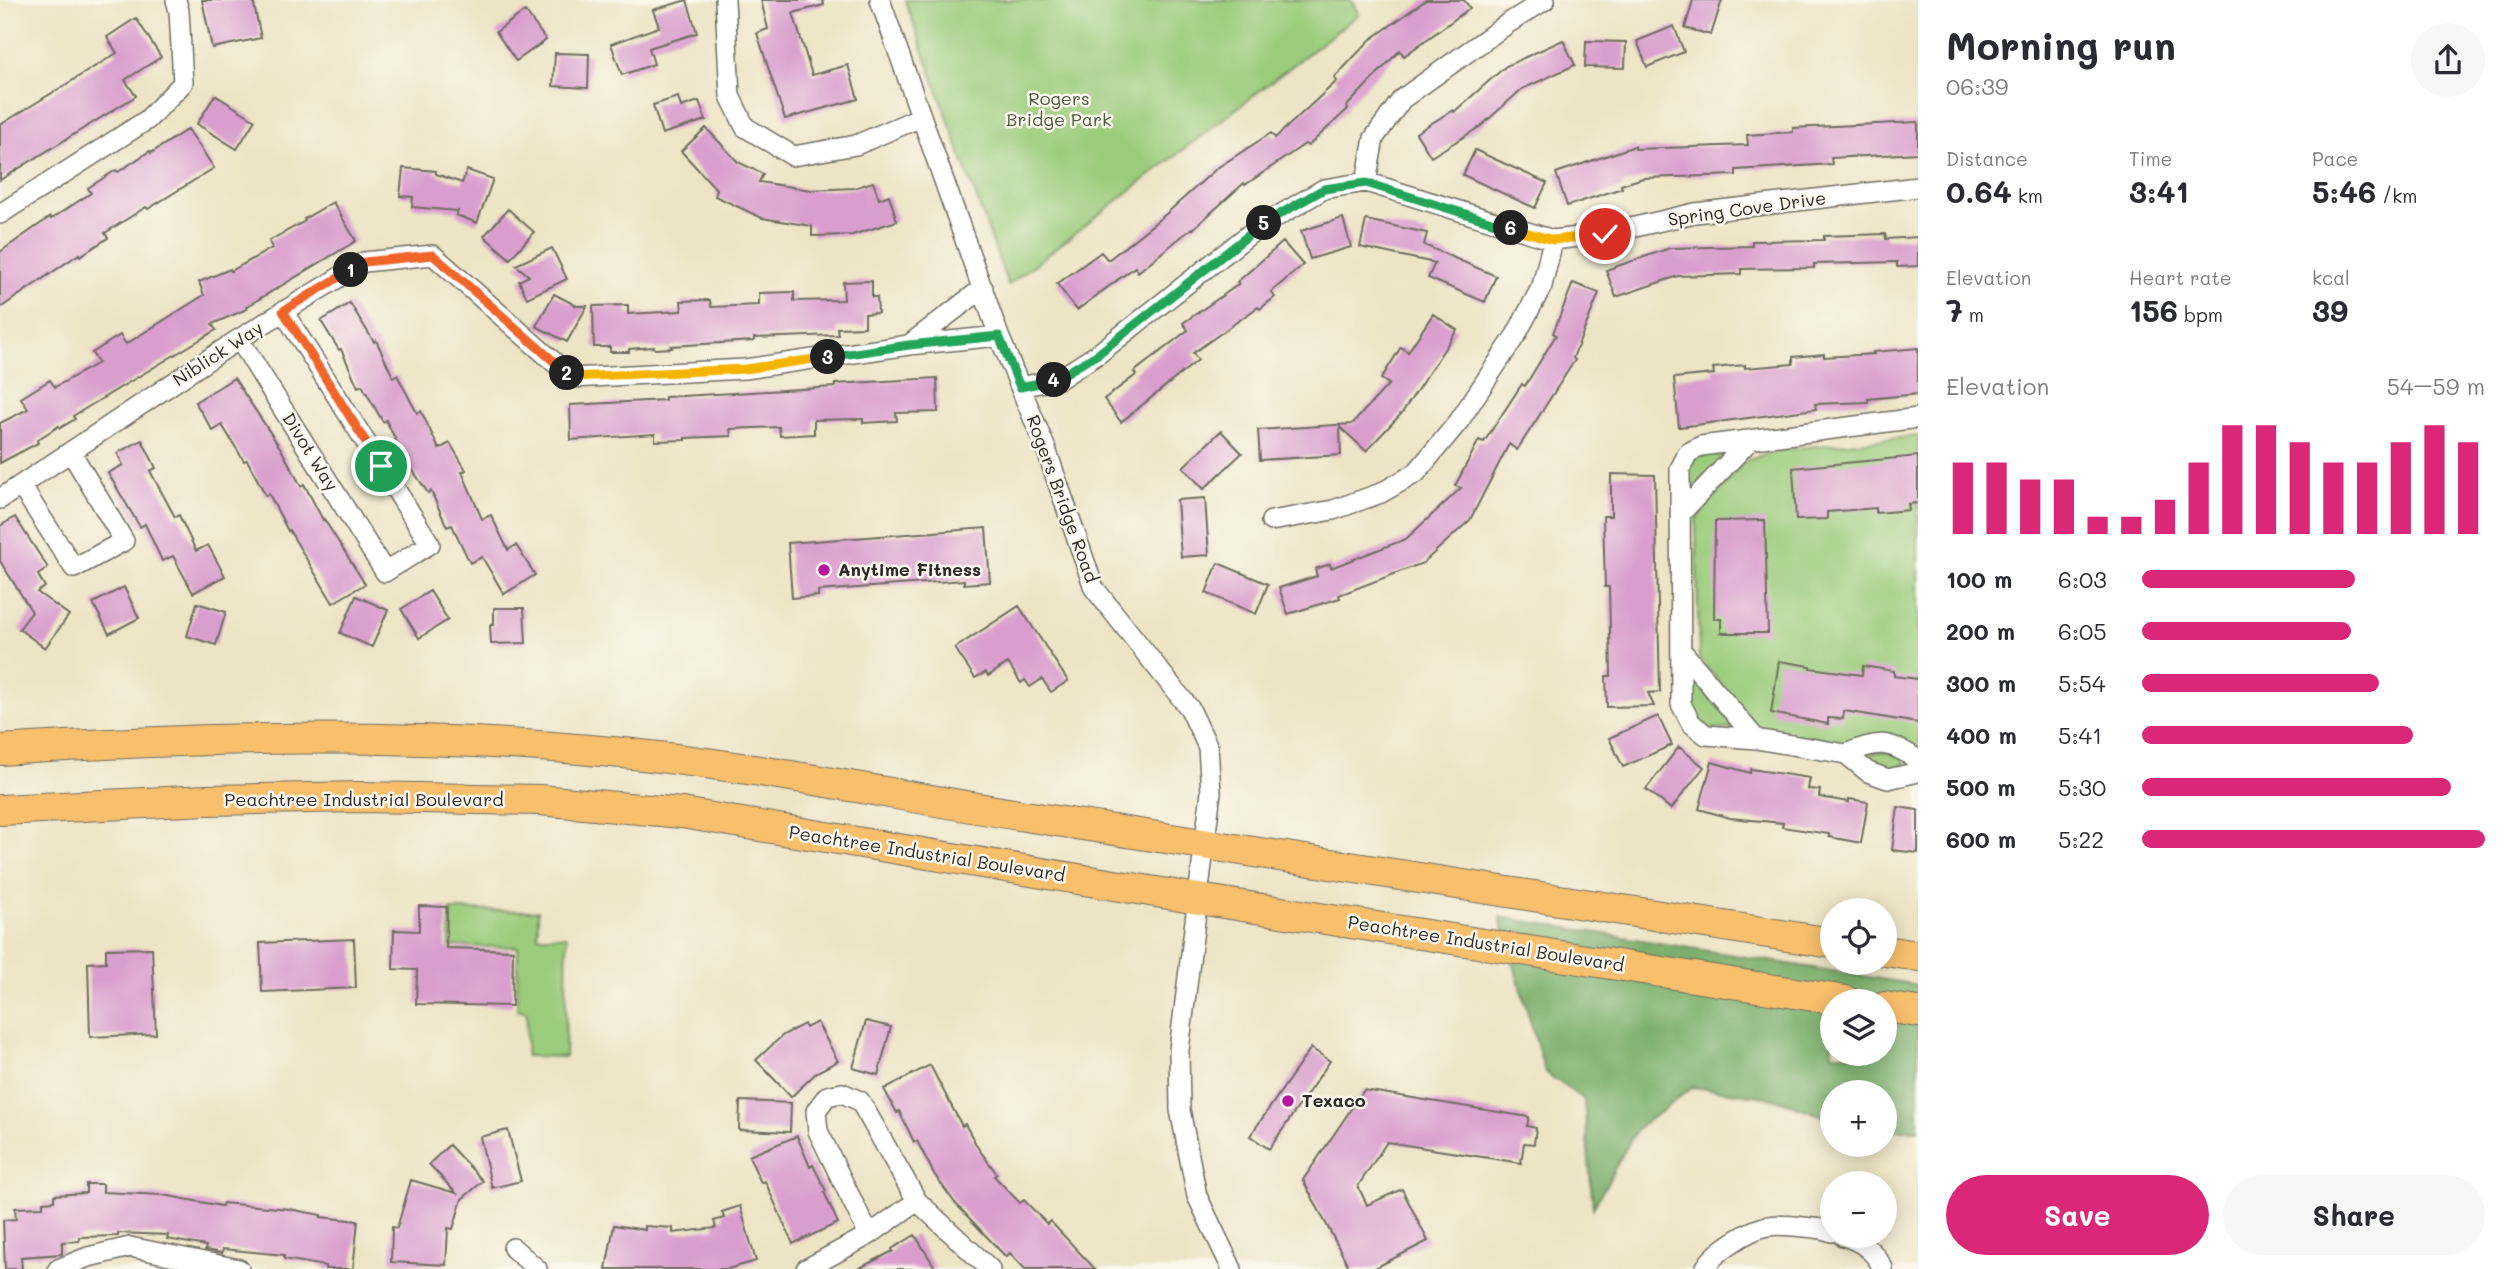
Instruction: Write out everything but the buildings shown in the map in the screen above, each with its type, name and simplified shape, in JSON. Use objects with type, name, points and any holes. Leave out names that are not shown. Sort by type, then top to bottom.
[{"type":"highway","points":[[0,750],[171,741],[408,739],[611,751],[832,782],[1029,817],[1820,941]]},
{"type":"highway","name":"Peachtree Industrial Boulevard","points":[[0,810],[207,800],[349,797],[540,800],[682,813],[1199,899],[1820,997]]},
{"type":"highway","points":[[1897,953],[1918,957]]},
{"type":"highway","points":[[1897,1009],[1918,1012]]},
{"type":"street","points":[[0,214],[147,120],[183,83],[176,0]]},
{"type":"street","points":[[725,0],[730,96],[745,127],[793,156],[856,145],[921,117]]},
{"type":"street","name":"Rogers Bridge Road","points":[[880,0],[999,336],[1046,449],[1094,588],[1191,709],[1208,747],[1211,792],[1179,1050],[1180,1110],[1197,1196],[1232,1269]]},
{"type":"street","points":[[1366,183],[1374,138],[1402,99],[1545,0]]},
{"type":"street","name":"Spring Cove Drive","points":[[1020,387],[1059,379],[1088,360],[1256,229],[1324,189],[1366,183],[1553,240],[1605,234],[1695,213],[1918,187]]},
{"type":"street","points":[[1271,521],[1333,510],[1381,493],[1416,473],[1459,421],[1516,335],[1542,286],[1553,240]]},
{"type":"street","name":"Niblick Way","points":[[0,499],[239,339],[364,262],[433,255],[572,377],[745,369],[909,345],[999,336]]},
{"type":"street","name":"Niblick Way","points":[[909,345],[983,288]]},
{"type":"street","name":"Divot Way","points":[[239,339],[385,572],[430,544],[283,311]]},
{"type":"street","points":[[1918,418],[1701,446],[1688,453],[1680,469],[1681,704],[1691,723],[1706,735],[1756,739],[1846,754],[1868,772],[1888,779],[1918,772]]},
{"type":"street","points":[[1680,514],[1750,440]]},
{"type":"street","points":[[21,485],[74,568],[124,541],[71,452]]},
{"type":"street","points":[[1681,650],[1756,739]]},
{"type":"street","points":[[1846,754],[1879,743],[1890,744],[1918,760]]},
{"type":"street","points":[[869,1235],[818,1131],[816,1111],[827,1096],[842,1093],[860,1101],[916,1201],[990,1269]]},
{"type":"street","points":[[806,1269],[869,1235],[916,1201]]},
{"type":"street","points":[[1705,1269],[1709,1261],[1735,1241],[1768,1226],[1820,1229]]},
{"type":"street","points":[[58,1269],[88,1257],[130,1247],[239,1269]]},
{"type":"street","points":[[513,1248],[537,1269]]},
{"type":"street","points":[[1868,1248],[1882,1268]]},
{"type":"green space","name":"Rogers Bridge Park","points":[[905,0],[1351,0],[1359,14],[1008,285]]},
{"type":"green space","points":[[1918,436],[1918,756],[1842,747],[1757,731],[1699,657],[1696,519],[1745,461],[1778,450]]},
{"type":"green space","points":[[1711,453],[1719,456],[1721,462],[1691,494],[1687,487],[1689,466],[1699,455]]},
{"type":"green space","points":[[1690,682],[1697,683],[1732,722],[1733,729],[1710,729],[1690,712]]},
{"type":"green space","points":[[1884,750],[1904,759],[1905,765],[1885,772],[1867,761],[1868,755]]},
{"type":"green space","points":[[450,910],[538,911],[538,936],[567,936],[565,1057],[526,1056],[527,1012],[517,1009],[518,947],[450,946]]},
{"type":"green space","points":[[1500,917],[1820,969],[1820,975],[1857,975],[1918,985],[1918,1130],[1897,1130],[1897,1080],[1820,1080],[1820,1115],[1773,1098],[1693,1087],[1636,1130],[1593,1208],[1584,1100],[1545,1072]]},
{"type":"place","name":"Anytime Fitness","points":[[824,570]]},
{"type":"place","name":"Texaco","points":[[1288,1101]]},
{"type":"route","points":[[381,466],[283,311],[364,262],[433,255],[572,377],[745,369],[909,345],[999,336],[1020,387],[1059,379],[1098,354],[1256,229],[1324,189],[1366,183],[1553,240],[1605,234]]}]
